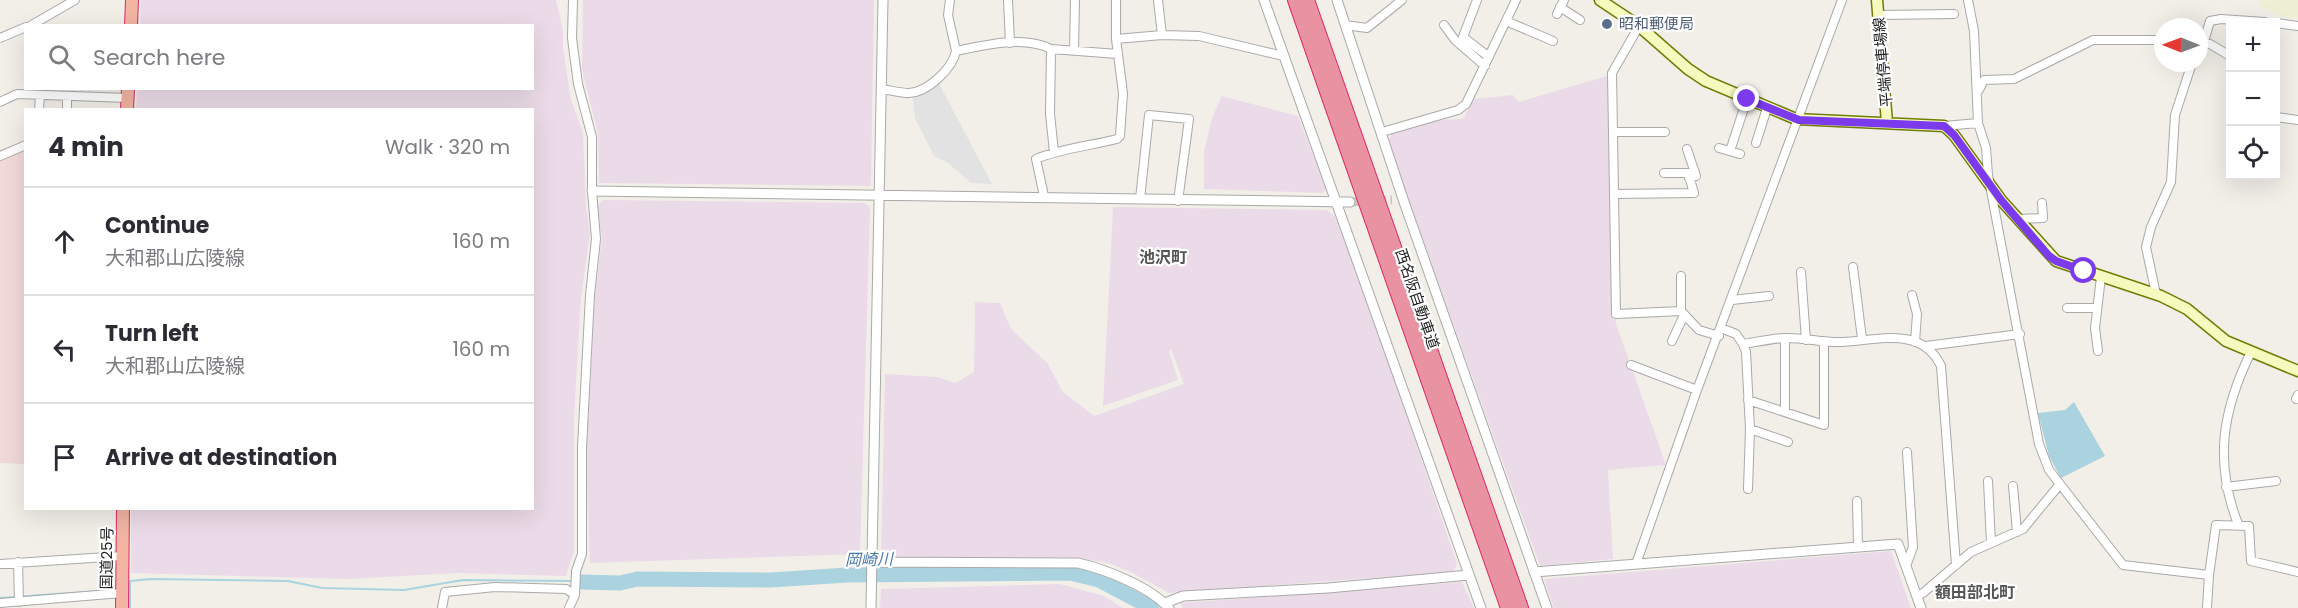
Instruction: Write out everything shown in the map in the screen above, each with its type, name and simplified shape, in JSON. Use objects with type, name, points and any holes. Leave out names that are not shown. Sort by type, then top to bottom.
[{"type":"highway","points":[[131,24],[132,0]]},
{"type":"highway","name":"西名阪自動車道","points":[[1294,0],[1507,608]]},
{"type":"highway","name":"西名阪自動車道","points":[[1307,0],[1521,608]]},
{"type":"highway","name":"国道25号","points":[[122,608],[123,510]]},
{"type":"main road","points":[[1600,0],[1639,27],[1688,69],[1706,81],[1799,120],[1944,126],[1954,135],[1991,188],[2056,261],[2156,294],[2187,309],[2226,341],[2298,371]]},
{"type":"main road","name":"平端停車場線","points":[[1877,0],[1887,123]]},
{"type":"street","points":[[33,24],[75,0]]},
{"type":"street","points":[[568,608],[575,593],[576,574],[582,554],[582,447],[590,295],[597,239],[592,191],[592,137],[578,84],[572,38],[573,0]]},
{"type":"street","points":[[871,608],[883,0]]},
{"type":"street","points":[[881,89],[918,91],[954,61],[956,51],[948,15],[950,0]]},
{"type":"street","points":[[1008,0],[1010,43]]},
{"type":"street","points":[[1074,50],[1075,0]]},
{"type":"street","points":[[1044,196],[1036,159],[1054,152],[1117,139],[1120,136],[1123,93],[1116,39],[1116,0]]},
{"type":"street","points":[[1158,0],[1162,35]]},
{"type":"street","points":[[1264,0],[1481,608]]},
{"type":"street","points":[[1336,0],[1403,199],[1547,608]]},
{"type":"street","points":[[1345,25],[1367,28],[1402,0]]},
{"type":"street","points":[[1477,0],[1463,37],[1489,57]]},
{"type":"street","points":[[1382,132],[1461,108],[1466,104],[1516,0]]},
{"type":"street","points":[[1636,564],[1697,390],[1842,0]]},
{"type":"street","points":[[1968,0],[1974,31],[1978,123],[1986,148],[1991,188],[2039,444],[2049,470],[2123,565],[2209,575]]},
{"type":"street","points":[[1561,7],[1581,20]]},
{"type":"street","points":[[1879,15],[1954,14]]},
{"type":"street","points":[[2208,28],[2210,21],[2226,19]]},
{"type":"street","points":[[1506,21],[1553,40]]},
{"type":"street","points":[[2280,24],[2298,26]]},
{"type":"street","points":[[1444,25],[1455,40],[1485,66]]},
{"type":"street","points":[[1639,27],[1612,74],[1616,314],[1683,313],[1699,330],[1736,334],[1746,352],[1750,429],[1748,489]]},
{"type":"street","points":[[0,38],[24,28]]},
{"type":"street","points":[[1116,39],[1162,35],[1199,36],[1283,56]]},
{"type":"street","points":[[1978,93],[1984,80],[2014,79],[2086,42],[2154,40]]},
{"type":"street","points":[[956,51],[1010,43],[1043,44],[1051,49],[1118,54]]},
{"type":"street","points":[[2208,43],[2226,54]]},
{"type":"street","points":[[1051,49],[1050,114],[1054,152]]},
{"type":"street","points":[[2156,294],[2146,247],[2151,227],[2170,182],[2175,115],[2189,72]]},
{"type":"street","points":[[0,102],[18,94],[128,99]]},
{"type":"street","points":[[39,108],[40,94]]},
{"type":"street","points":[[67,96],[67,108]]},
{"type":"street","points":[[1730,151],[1747,99]]},
{"type":"street","points":[[1756,143],[1767,108]]},
{"type":"street","points":[[1140,199],[1149,115],[1189,119],[1178,201]]},
{"type":"street","points":[[2280,118],[2298,120]]},
{"type":"street","points":[[1944,126],[1978,123]]},
{"type":"street","points":[[1613,132],[1665,132]]},
{"type":"street","points":[[0,156],[24,146]]},
{"type":"street","points":[[1719,148],[1740,154]]},
{"type":"street","points":[[1687,149],[1695,176],[1689,178]]},
{"type":"street","points":[[1614,194],[1694,193],[1688,173],[1664,173]]},
{"type":"street","points":[[592,191],[1350,202]]},
{"type":"street","points":[[1392,200],[1403,199]]},
{"type":"street","points":[[2018,219],[2043,218],[2042,203]]},
{"type":"street","points":[[1853,267],[1862,339]]},
{"type":"street","points":[[1802,272],[1806,340]]},
{"type":"street","points":[[1672,341],[1683,313],[1681,276]]},
{"type":"street","points":[[2098,351],[2095,328],[2101,277]]},
{"type":"street","points":[[1912,295],[1917,314],[1915,342]]},
{"type":"street","points":[[1732,300],[1769,296]]},
{"type":"street","points":[[2067,308],[2097,308]]},
{"type":"street","points":[[1926,346],[2020,334]]},
{"type":"street","points":[[1743,344],[1785,338],[1824,341],[1893,337],[1915,342],[1935,352],[1941,366],[1956,565]]},
{"type":"street","points":[[1785,338],[1785,412]]},
{"type":"street","points":[[1748,400],[1824,425],[1824,341]]},
{"type":"street","points":[[2238,524],[2226,487],[2222,455],[2224,433],[2233,398],[2251,352]]},
{"type":"street","points":[[1630,364],[1697,390]]},
{"type":"street","points":[[1750,429],[1788,442]]},
{"type":"street","points":[[1906,566],[1913,547],[1907,452]]},
{"type":"street","points":[[1988,481],[1992,543]]},
{"type":"street","points":[[2226,487],[2276,481]]},
{"type":"street","points":[[1917,595],[1923,593],[1971,552],[2023,529],[2060,484]]},
{"type":"street","points":[[2013,486],[2017,532]]},
{"type":"street","points":[[1857,501],[1858,546]]},
{"type":"street","points":[[2207,608],[2209,575],[2217,525],[2249,526],[2252,561],[2298,573]]},
{"type":"street","points":[[1534,572],[1898,544],[1921,608]]},
{"type":"street","points":[[0,564],[122,556]]},
{"type":"street","points":[[18,562],[19,599]]},
{"type":"street","points":[[872,565],[1078,562],[1097,567],[1123,579],[1167,606],[1183,596],[1328,588],[1469,575]]},
{"type":"street","points":[[442,608],[445,592],[495,587],[566,589],[575,593]]},
{"type":"street","points":[[0,603],[19,599],[122,593]]},
{"type":"shaded area","points":[[141,0],[556,0],[563,30],[563,47],[571,100],[583,133],[586,206],[590,233],[581,298],[574,417],[574,551],[566,576],[457,573],[348,579],[131,573],[131,510],[534,510],[534,108],[136,108],[137,90],[534,90],[534,24],[140,24]]},
{"type":"shaded area","points":[[583,0],[874,0],[871,186],[599,183],[598,134],[582,70]]},
{"type":"shaded area","points":[[1610,75],[1616,324],[1666,465],[1608,470],[1613,559],[1540,566],[1388,142],[1392,132],[1432,120],[1463,119],[1473,99],[1513,95],[1519,102]]},
{"type":"shaded area","points":[[937,80],[992,184],[971,183],[948,163],[934,156],[915,118],[912,93]]},
{"type":"shaded area","points":[[1222,96],[1298,116],[1326,189],[1323,193],[1204,189],[1204,151],[1212,118]]},
{"type":"shaded area","points":[[24,148],[24,464],[0,463],[0,158]]},
{"type":"shaded area","points":[[603,200],[865,203],[870,208],[860,554],[590,563],[586,457],[595,295],[602,238],[597,206]]},
{"type":"shaded area","points":[[1113,207],[1327,210],[1335,217],[1371,310],[1457,564],[1453,572],[1169,593],[1131,572],[1108,563],[1066,557],[881,558],[885,374],[937,377],[955,383],[974,372],[975,302],[1000,303],[1011,329],[1048,364],[1063,392],[1094,416],[1184,384],[1171,349],[1169,351],[1178,380],[1103,406]]},
{"type":"shaded area","points":[[1891,551],[1911,608],[1554,608],[1544,579]]},
{"type":"shaded area","points":[[1462,582],[1474,608],[1183,608],[1180,603]]},
{"type":"shaded area","points":[[1060,584],[1104,596],[1123,608],[880,608],[881,589]]},
{"type":"green space","points":[[2258,0],[2298,0],[2298,18],[2284,17],[2259,6]]},
{"type":"water","points":[[2074,402],[2105,456],[2061,478],[2049,456],[2038,413],[2065,410]]},
{"type":"waterway","name":"岡崎川","points":[[580,582],[620,583],[637,579],[771,580],[847,575],[1070,573],[1099,580],[1152,608]]},
{"type":"waterway","points":[[130,608],[130,581],[151,579],[288,581],[322,588],[404,590],[463,580],[572,581]]},
{"type":"waterway","points":[[0,598],[112,590]]},
{"type":"tunnel","points":[[1350,202],[1392,200]]},
{"type":"place","name":"昭和郵便局","points":[[1607,24]]},
{"type":"district","name":"池沢町","points":[[1163,257]]},
{"type":"district","name":"額田部北町","points":[[1975,592]]},
{"type":"route","points":[[1747,99],[1799,120],[1934,123],[1944,126],[1954,135],[2001,200],[2049,256],[2056,261],[2084,271]]}]
